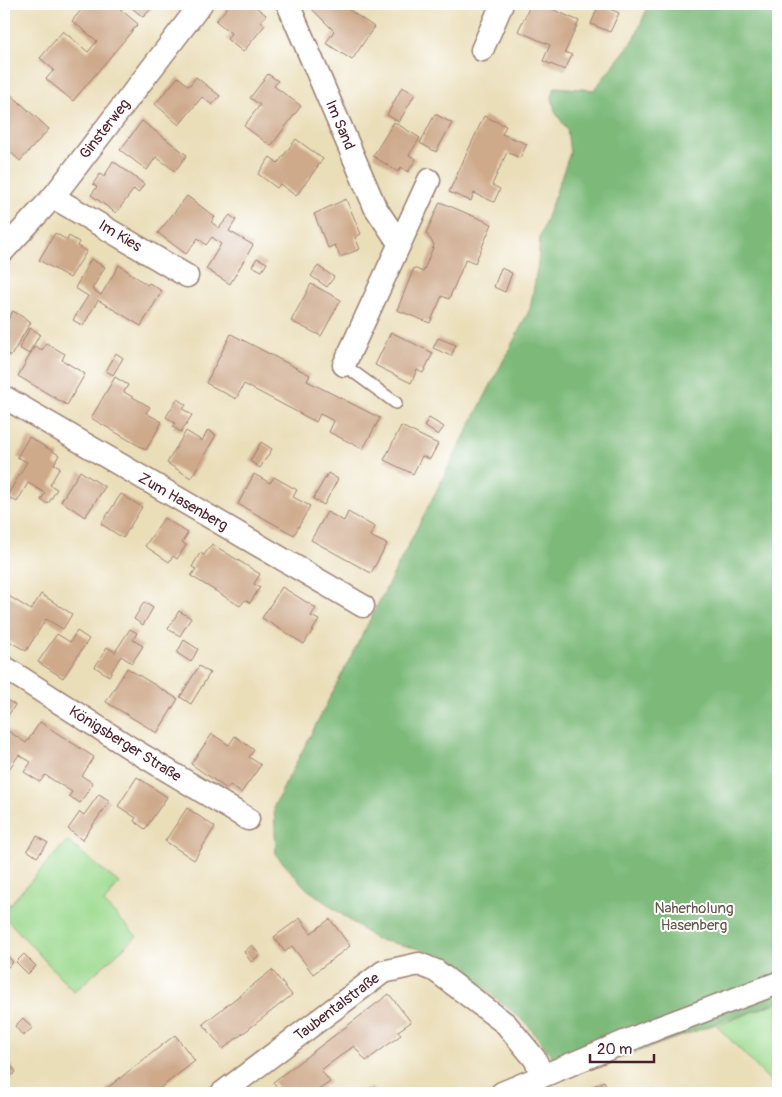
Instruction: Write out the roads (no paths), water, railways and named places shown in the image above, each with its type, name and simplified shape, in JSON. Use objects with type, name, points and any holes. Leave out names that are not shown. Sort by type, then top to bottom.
[{"type":"street","name":"Ginsterweg","points":[[4,250],[53,196],[201,4]]},
{"type":"street","name":"Im Sand","points":[[288,4],[375,207],[399,243]]},
{"type":"street","points":[[482,50],[502,4]]},
{"type":"street","points":[[344,365],[399,243],[430,180]]},
{"type":"street","name":"Im Kies","points":[[53,196],[187,276]]},
{"type":"street","name":"Zum Hasenberg","points":[[4,397],[362,606]]},
{"type":"street","name":"Königsberger Straße","points":[[4,667],[132,749],[248,819]]},
{"type":"street","name":"Taubentalstraße","points":[[222,1093],[383,972],[419,964],[436,971],[506,1024],[535,1059],[542,1075]]},
{"type":"street","points":[[510,1091],[542,1075],[778,983]]},
{"type":"lane","points":[[344,365],[396,403]]},
{"type":"park label","name":"Naherholung Hasenberg","points":[[694,916]]}]
